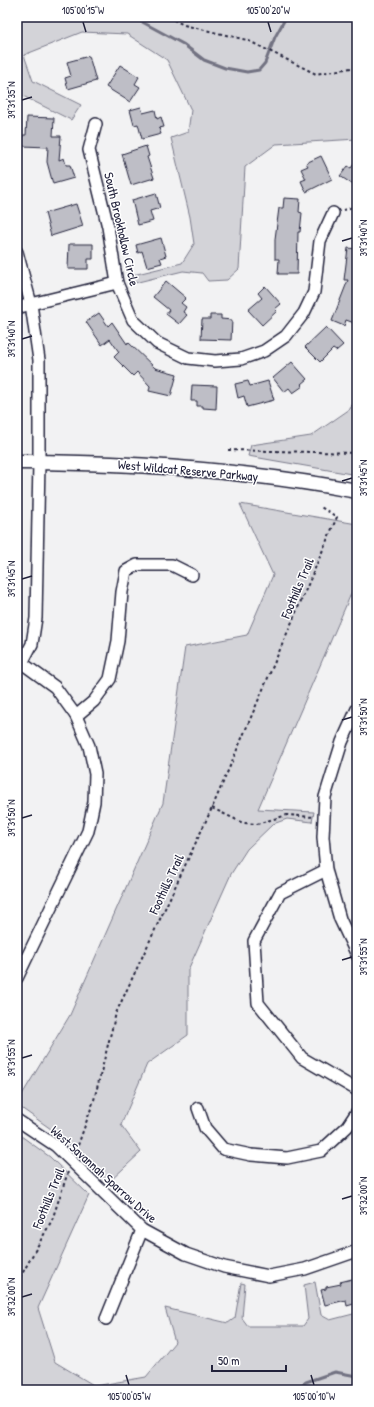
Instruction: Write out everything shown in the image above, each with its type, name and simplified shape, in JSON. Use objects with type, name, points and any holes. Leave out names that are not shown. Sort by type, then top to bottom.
[{"type":"main road","name":"West Wildcat Reserve Parkway","points":[[17,462],[143,465],[202,470],[288,480],[357,491]]},
{"type":"street","name":"South Brookhollow Circle","points":[[96,124],[89,150],[108,227],[117,283],[133,320],[157,344],[188,358],[215,361],[241,359],[264,351],[286,336],[304,313],[314,292],[320,241],[334,213]]},
{"type":"street","points":[[17,252],[31,304],[39,360],[36,618],[32,644],[19,662],[55,687],[76,716],[89,746],[95,774],[94,802],[88,831],[17,978]]},
{"type":"street","points":[[17,308],[117,283]]},
{"type":"street","points":[[76,716],[94,701],[110,679],[118,641],[122,592],[126,571],[137,565],[172,565],[192,575]]},
{"type":"street","points":[[357,709],[342,742],[325,797],[323,837],[326,870],[340,919],[357,955]]},
{"type":"street","points":[[326,870],[280,893],[254,941],[258,1002],[302,1058],[357,1090]]},
{"type":"street","points":[[198,1108],[205,1128],[223,1149],[251,1155],[287,1158],[321,1150],[347,1127],[357,1112]]},
{"type":"street","name":"West Savannah Sparrow Drive","points":[[17,1120],[56,1146],[142,1230],[186,1254],[224,1267],[269,1276],[305,1269],[357,1251]]},
{"type":"street","points":[[106,1319],[142,1230]]},
{"type":"path","points":[[168,17],[184,25],[247,40],[316,74],[357,67]]},
{"type":"path","points":[[334,213],[357,206]]},
{"type":"path","points":[[228,450],[357,453]]},
{"type":"path","name":"Foothills Trail","points":[[17,1283],[52,1220],[94,1100],[116,1013],[212,808],[337,517],[318,506]]},
{"type":"path","points":[[212,808],[243,824],[257,824],[288,815],[324,818]]},
{"type":"shaded area","points":[[17,17],[357,17],[357,139],[276,144],[245,167],[239,269],[227,280],[208,281],[202,273],[183,271],[130,284],[129,276],[182,263],[194,244],[190,217],[171,138],[188,132],[191,110],[167,60],[127,34],[82,32],[24,55],[33,81],[81,105],[71,120],[21,95],[17,96]]},
{"type":"shaded area","points":[[357,393],[357,475],[248,456],[251,445],[311,436],[350,409]]},
{"type":"shaded area","points":[[240,504],[357,524],[357,580],[258,809],[314,812],[312,822],[287,819],[273,824],[247,849],[231,874],[188,970],[188,1035],[147,1064],[121,1125],[141,1152],[109,1182],[58,1134],[17,1105],[17,1103],[70,1015],[163,803],[185,647],[247,635],[273,575]]},
{"type":"shaded area","points":[[17,1133],[50,1157],[89,1195],[38,1308],[55,1362],[95,1386],[146,1377],[175,1342],[165,1308],[228,1323],[235,1318],[241,1283],[245,1284],[242,1318],[248,1326],[303,1326],[308,1319],[304,1285],[315,1282],[321,1315],[330,1320],[357,1313],[357,1390],[17,1390]]},
{"type":"building","points":[[89,56],[96,81],[68,89],[65,78],[71,76],[67,62]]},
{"type":"building","points":[[120,65],[139,77],[135,84],[140,87],[130,102],[106,87]]},
{"type":"building","points":[[141,107],[143,113],[155,110],[157,119],[161,117],[164,127],[159,128],[161,134],[142,139],[138,124],[134,125],[130,110]]},
{"type":"building","points":[[27,117],[54,118],[53,136],[61,136],[59,160],[64,158],[66,165],[70,165],[74,178],[53,184],[47,162],[48,147],[22,146],[23,135],[26,135]]},
{"type":"building","points":[[146,146],[149,156],[147,157],[154,178],[131,185],[122,154]]},
{"type":"building","points":[[321,156],[332,179],[306,192],[301,181],[306,179],[301,169],[308,166],[306,163]]},
{"type":"building","points":[[357,160],[357,177],[352,184],[340,176],[348,166],[351,168]]},
{"type":"building","points":[[156,193],[160,208],[150,211],[153,221],[138,225],[132,200]]},
{"type":"building","points":[[284,198],[300,199],[299,212],[302,213],[300,232],[298,232],[297,274],[278,274],[279,259],[275,259],[275,239],[279,208],[283,208]]},
{"type":"building","points":[[76,204],[83,226],[51,236],[45,213]]},
{"type":"building","points":[[161,238],[166,256],[160,258],[162,263],[147,267],[142,251],[138,253],[136,245]]},
{"type":"building","points":[[69,244],[93,244],[93,259],[88,259],[88,269],[68,269]]},
{"type":"building","points":[[348,248],[357,249],[357,324],[346,320],[344,326],[332,321],[348,280],[344,280]]},
{"type":"building","points":[[166,281],[186,298],[181,303],[186,307],[183,312],[187,315],[179,324],[166,314],[169,310],[153,297]]},
{"type":"building","points":[[265,286],[281,304],[275,309],[277,311],[262,325],[248,310],[262,298],[258,293]]},
{"type":"building","points":[[99,313],[108,326],[112,322],[127,344],[128,342],[155,368],[177,374],[171,396],[149,391],[150,386],[137,372],[133,376],[114,357],[119,352],[110,339],[102,345],[86,322]]},
{"type":"building","points":[[210,315],[221,315],[221,319],[232,320],[231,340],[201,339],[202,319],[210,319]]},
{"type":"building","points":[[326,327],[343,345],[336,351],[333,349],[320,362],[305,347]]},
{"type":"building","points":[[292,362],[307,379],[301,384],[303,386],[293,393],[289,388],[284,392],[273,378]]},
{"type":"building","points":[[248,381],[250,386],[268,381],[274,400],[247,407],[244,396],[238,398],[235,384]]},
{"type":"building","points":[[192,385],[217,386],[216,409],[203,408],[203,406],[197,406],[197,401],[191,401]]},
{"type":"building","points":[[352,1279],[357,1279],[357,1303],[347,1306],[346,1300],[325,1305],[321,1290]]},
{"type":"waterway","points":[[133,17],[183,44],[204,60],[225,68],[247,72],[259,70],[265,63],[275,37],[285,19],[288,17]]},
{"type":"waterway","points":[[293,1390],[306,1382],[335,1372],[357,1376]]}]
